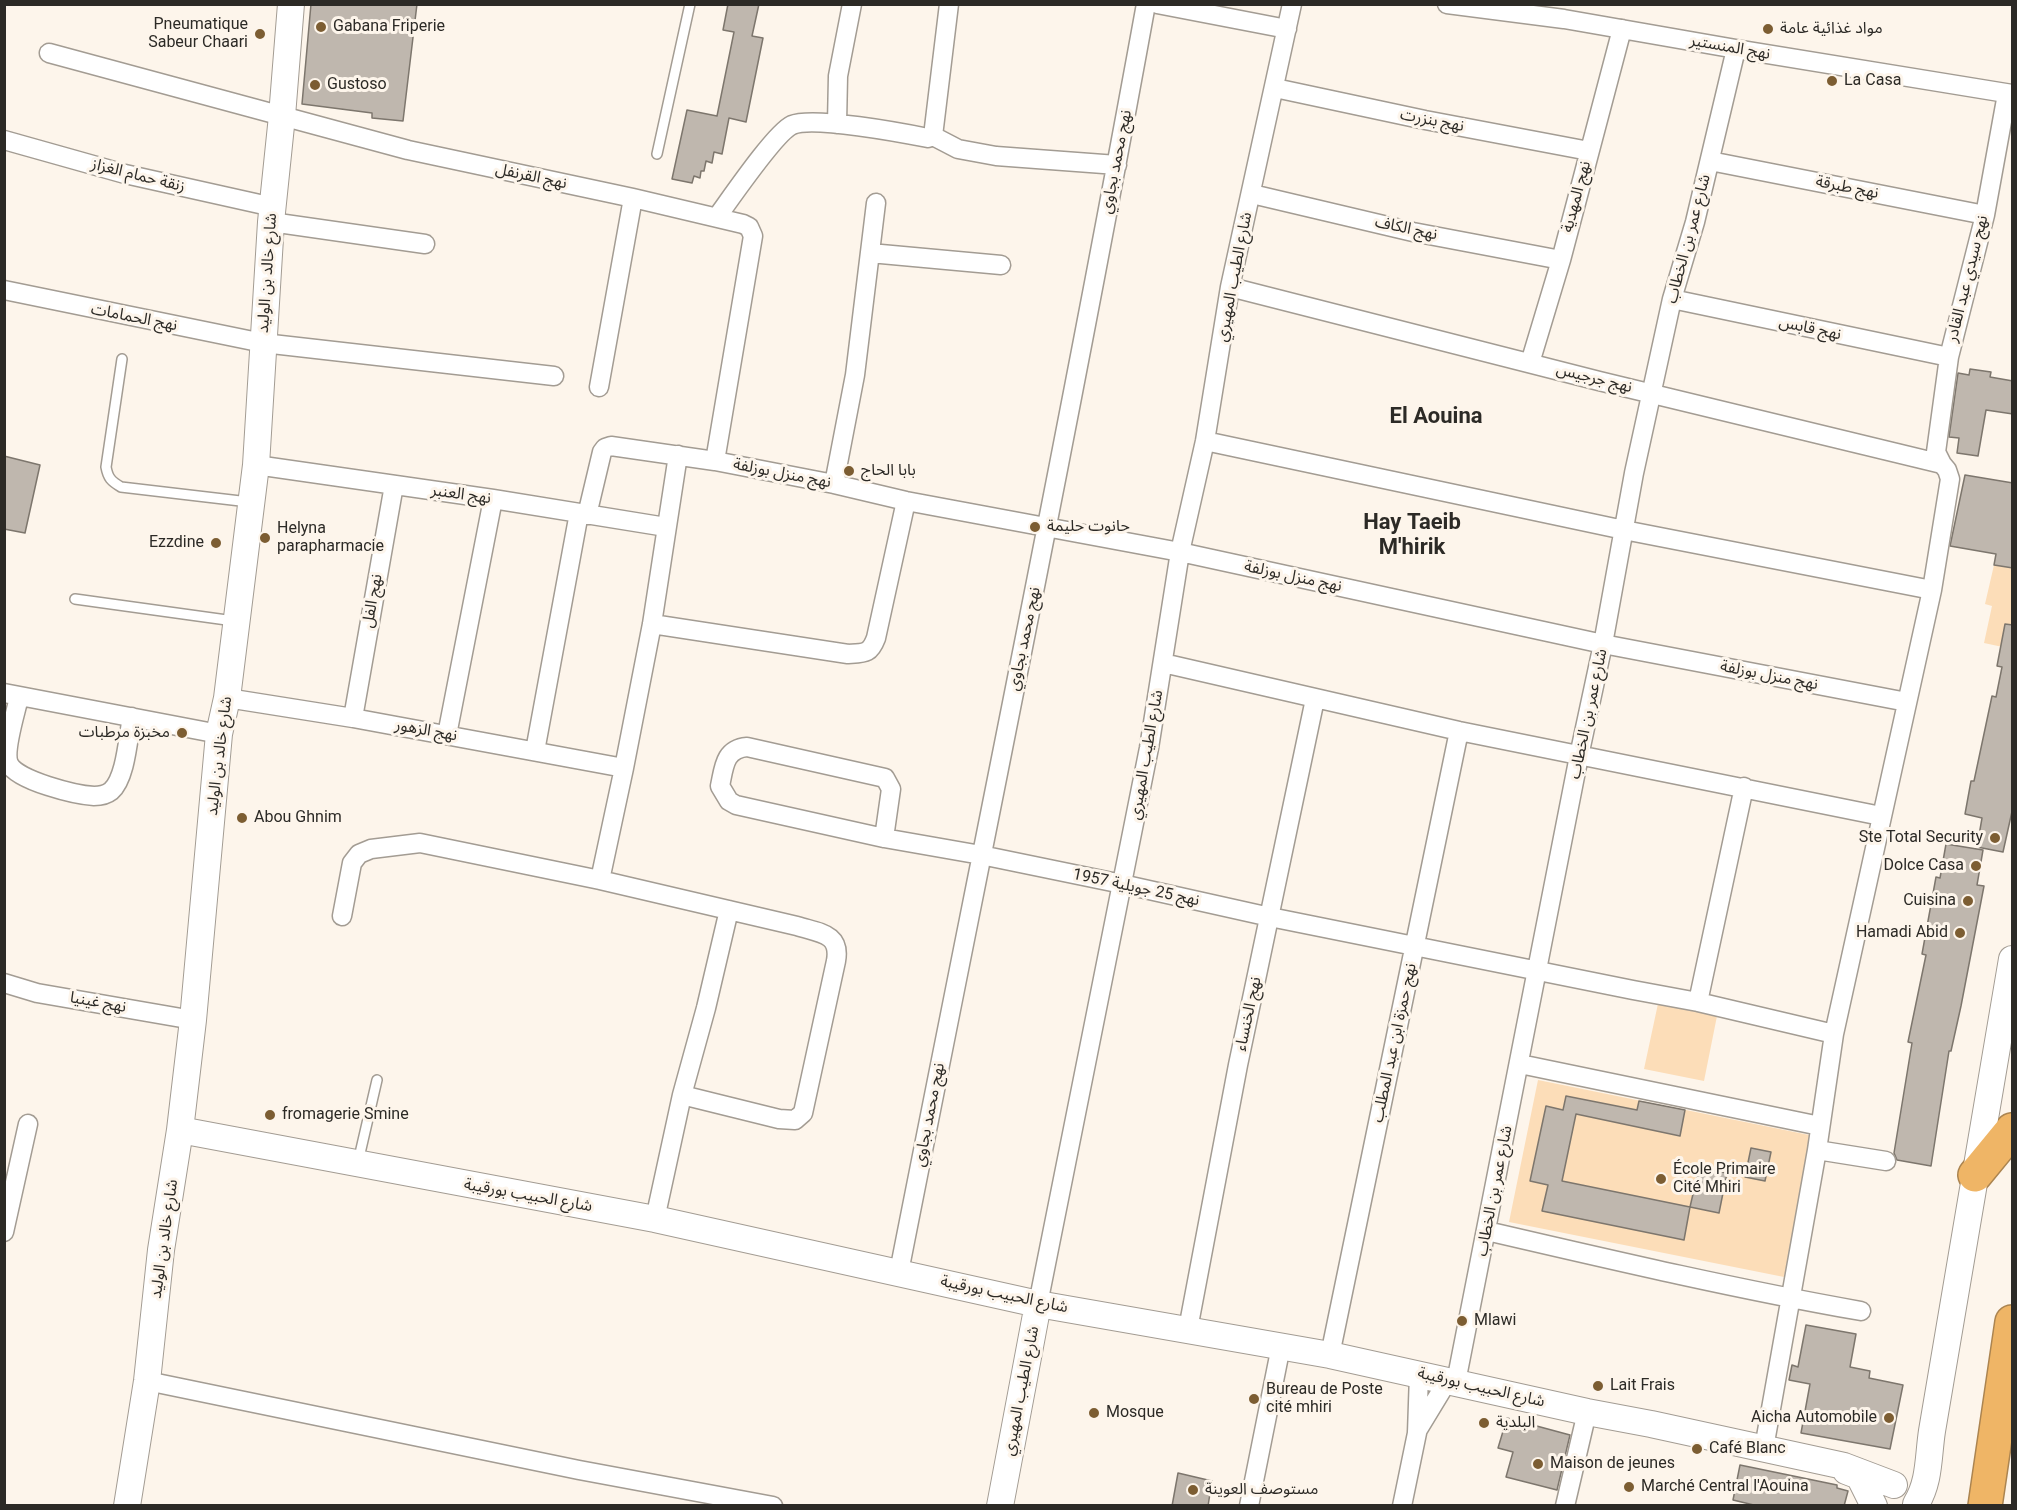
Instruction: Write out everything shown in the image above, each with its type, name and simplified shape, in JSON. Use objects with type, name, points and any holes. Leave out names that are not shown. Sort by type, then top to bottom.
[{"type":"highway","points":[[1975,1175],[2013,1130]]},
{"type":"highway","points":[[1985,1506],[2013,1322]]},
{"type":"street","name":"شارع خالد بن الوليد","points":[[126,1506],[147,1381],[161,1251],[180,1130],[193,1020],[219,734],[227,698],[256,465],[272,214],[291,4]]},
{"type":"street","points":[[837,124],[838,76],[852,4]]},
{"type":"street","points":[[933,136],[949,4]]},
{"type":"street","name":"نهج محمد بجاوي","points":[[899,1272],[1048,527],[1146,4]]},
{"type":"street","points":[[1157,4],[1287,29]]},
{"type":"street","name":"شارع الطيب المهيري","points":[[1000,1506],[1122,884],[1163,663],[1180,552],[1205,441],[1230,287],[1292,4]]},
{"type":"street","name":"نهج المنستير","points":[[1447,4],[1567,12],[1622,29],[2010,94]]},
{"type":"street","name":"نهج المهدية","points":[[1530,363],[1561,260],[1622,29]]},
{"type":"street","name":"شارع عمر بن الخطاب","points":[[1416,1433],[1452,1381],[1487,1231],[1651,393],[1672,299],[1695,222],[1736,49]]},
{"type":"street","name":"نهج القرنفل","points":[[49,53],[408,150],[633,198],[717,217],[749,227],[753,236],[715,461]]},
{"type":"street","name":"نهج بنزرت","points":[[1275,88],[1425,120],[1589,151]]},
{"type":"street","name":"نهج سيدي عبد القادر","points":[[1764,1449],[1817,1150],[1834,1034],[1932,590],[1946,472],[1936,452],[1949,357],[1985,215],[2010,94]]},
{"type":"street","points":[[717,217],[784,130],[794,124],[837,124],[928,138],[933,136],[958,149],[996,156],[1117,165]]},
{"type":"street","name":"زنقة حمام الغزاز","points":[[4,140],[272,214],[425,244]]},
{"type":"street","name":"نهج طبرقة","points":[[1710,161],[1985,215]]},
{"type":"street","name":"نهج الكاف","points":[[1252,194],[1413,232],[1561,260]]},
{"type":"street","points":[[599,387],[633,198]]},
{"type":"street","points":[[834,484],[855,375],[876,203]]},
{"type":"street","points":[[870,253],[1001,265]]},
{"type":"street","name":"نهج جرجيس","points":[[1230,287],[1651,393],[1946,472]]},
{"type":"street","name":"نهج الحمامات","points":[[4,290],[263,343],[554,376]]},
{"type":"street","name":"نهج قابس","points":[[1672,299],[1949,357]]},
{"type":"street","points":[[1205,441],[1624,530],[1932,590]]},
{"type":"street","name":"نهج منزل بوزلفة","points":[[583,514],[605,448],[611,446],[678,455],[834,484],[906,501],[1180,552],[1603,644],[1907,702]]},
{"type":"street","points":[[600,880],[652,624],[678,455]]},
{"type":"street","name":"نهج العنبر","points":[[256,465],[493,499],[666,527]]},
{"type":"street","name":"نهج الفل","points":[[353,718],[394,485]]},
{"type":"street","points":[[447,735],[493,499]]},
{"type":"street","points":[[652,624],[848,654],[864,653],[872,648],[876,638],[906,501]]},
{"type":"street","points":[[535,751],[583,514]]},
{"type":"street","points":[[1163,663],[1458,731],[1881,816]]},
{"type":"street","points":[[132,717],[119,780],[112,790],[104,795],[93,796],[35,782],[14,771],[9,764],[7,754],[12,695],[132,717],[219,734]]},
{"type":"street","name":"نهج الزهور","points":[[227,698],[353,718],[624,768]]},
{"type":"street","name":"نهج الخنساء","points":[[1188,1329],[1238,1065],[1315,699]]},
{"type":"street","name":"نهج حمزة ابن عبد المطلب","points":[[1330,1355],[1458,731]]},
{"type":"street","name":"نهج 25 جويلية 1957","points":[[884,838],[891,789],[889,782],[880,776],[747,747],[738,748],[725,760],[720,786],[729,801],[736,805],[884,838],[1122,884],[1270,918],[1698,1002],[1834,1034]]},
{"type":"street","points":[[1698,1002],[1744,787]]},
{"type":"street","points":[[342,916],[352,863],[359,854],[371,849],[420,843],[434,844],[729,910],[822,934],[835,941],[838,949],[803,1113],[795,1120],[779,1119],[682,1095]]},
{"type":"street","points":[[655,1219],[682,1095],[729,910]]},
{"type":"street","points":[[1874,1506],[1882,1490],[1906,1495],[1925,1487],[1930,1443],[2013,959]]},
{"type":"street","name":"نهج غينيا","points":[[4,983],[37,993],[193,1020]]},
{"type":"street","points":[[1520,1064],[1820,1126]]},
{"type":"street","points":[[4,1232],[28,1124]]},
{"type":"street","name":"شارع الحبيب بورقيبة","points":[[180,1130],[655,1219],[1038,1304],[1330,1355],[1844,1466],[1906,1495]]},
{"type":"street","points":[[1817,1150],[1886,1161]]},
{"type":"street","points":[[1487,1231],[1791,1299],[1861,1311]]},
{"type":"street","points":[[1249,1506],[1281,1346]]},
{"type":"street","points":[[1402,1506],[1416,1433],[1419,1374]]},
{"type":"street","points":[[147,1381],[579,1470],[773,1506]]},
{"type":"street","points":[[1564,1506],[1587,1412]]},
{"type":"street","name":"شارع الحبيب بورقيبة","points":[[1827,1462],[1860,1476],[1874,1506]]},
{"type":"lane","points":[[657,154],[690,4]]},
{"type":"lane","points":[[122,359],[106,467],[108,477],[112,482],[121,487],[251,502]]},
{"type":"lane","points":[[75,599],[236,621]]},
{"type":"lane","points":[[357,1164],[377,1080]]},
{"type":"shaded area","points":[[1994,565],[2012,568],[2012,649],[1984,643],[1992,606],[1985,604]]},
{"type":"shaded area","points":[[1659,999],[1718,1011],[1704,1081],[1644,1069]]},
{"type":"shaded area","name":"École Primaire Cité Mhiri","points":[[1538,1080],[1814,1136],[1784,1277],[1509,1222]]},
{"type":"building","points":[[311,4],[417,4],[403,121],[372,118],[372,113],[302,104]]},
{"type":"building","points":[[728,4],[759,4],[752,36],[763,38],[746,122],[729,118],[722,154],[714,152],[712,163],[706,161],[700,178],[694,176],[692,183],[672,179],[687,110],[717,116],[734,32],[723,30]]},
{"type":"building","points":[[1970,369],[1991,372],[1990,377],[2013,381],[2013,414],[1986,410],[1978,456],[1957,453],[1959,438],[1949,437],[1958,373],[1969,375]]},
{"type":"building","points":[[4,456],[40,465],[25,533],[4,529]]},
{"type":"building","points":[[1965,475],[2013,483],[2013,568],[1994,565],[1996,554],[1950,546]]},
{"type":"building","points":[[2005,624],[2013,625],[2013,807],[2003,852],[1977,847],[1982,818],[1965,814],[1992,696],[1996,697],[2002,667],[1997,666]]},
{"type":"building","points":[[1946,844],[1983,850],[1977,885],[1984,886],[1961,1006],[1951,1051],[1949,1051],[1931,1166],[1897,1160],[1894,1153],[1912,1043],[1908,1042],[1926,955],[1922,954],[1936,877],[1940,878]]},
{"type":"building","points":[[1566,1096],[1637,1110],[1639,1101],[1685,1110],[1680,1136],[1576,1114],[1562,1181],[1690,1207],[1684,1240],[1542,1211],[1548,1185],[1530,1181],[1546,1106],[1563,1110]]},
{"type":"building","points":[[1751,1148],[1771,1152],[1765,1181],[1745,1177]]},
{"type":"building","points":[[1699,1168],[1727,1173],[1719,1213],[1690,1207]]},
{"type":"building","points":[[1806,1325],[1856,1334],[1850,1367],[1870,1371],[1869,1378],[1903,1385],[1890,1449],[1801,1433],[1810,1384],[1789,1380],[1792,1365],[1798,1367]]},
{"type":"building","name":"Maison de jeunes","points":[[1507,1418],[1570,1435],[1557,1490],[1506,1477],[1513,1452],[1498,1448]]},
{"type":"building","points":[[1740,1465],[1837,1485],[1837,1488],[1848,1491],[1844,1506],[1758,1506],[1733,1500]]},
{"type":"building","name":"مستوصف العوينة","points":[[1178,1473],[1212,1481],[1208,1506],[1172,1506]]},
{"type":"place","name":"Gabana Friperie","points":[[321,27]]},
{"type":"place","name":"مواد غذائية عامة","points":[[1768,29]]},
{"type":"place","name":"Pneumatique Sabeur Chaari","points":[[260,34]]},
{"type":"place","name":"La Casa","points":[[1832,81]]},
{"type":"place","name":"Gustoso","points":[[315,85]]},
{"type":"place","name":"بابا الحاج","points":[[849,471]]},
{"type":"place","name":"حانوت حليمة","points":[[1035,527]]},
{"type":"place","name":"Helyna parapharmacie","points":[[265,538]]},
{"type":"place","name":"Ezzdine","points":[[216,543]]},
{"type":"place","name":"مخبزة مرطبات","points":[[182,733]]},
{"type":"place","name":"Abou Ghnim","points":[[242,818]]},
{"type":"place","name":"Ste Total Security","points":[[1995,838]]},
{"type":"place","name":"Dolce Casa","points":[[1976,866]]},
{"type":"place","name":"Cuisina","points":[[1968,901]]},
{"type":"place","name":"Hamadi Abid","points":[[1960,933]]},
{"type":"place","name":"fromagerie Smine","points":[[270,1115]]},
{"type":"place","name":"École Primaire Cité Mhiri","points":[[1661,1179]]},
{"type":"place","name":"Mlawi","points":[[1462,1321]]},
{"type":"place","name":"Lait Frais","points":[[1598,1386]]},
{"type":"place","name":"Bureau de Poste cité mhiri","points":[[1254,1399]]},
{"type":"place","name":"Mosque","points":[[1094,1413]]},
{"type":"place","name":"Aicha Automobile","points":[[1889,1418]]},
{"type":"place","name":"البلدية","points":[[1484,1423]]},
{"type":"place","name":"Café Blanc","points":[[1697,1449]]},
{"type":"place","name":"Maison de jeunes","points":[[1538,1464]]},
{"type":"place","name":"Marché Central l'Aouina","points":[[1629,1487]]},
{"type":"place","name":"مستوصف العوينة","points":[[1193,1490]]},
{"type":"district","name":"El Aouina","points":[[1436,417]]},
{"type":"district","name":"Hay Taeib M'hirik","points":[[1412,536]]}]
